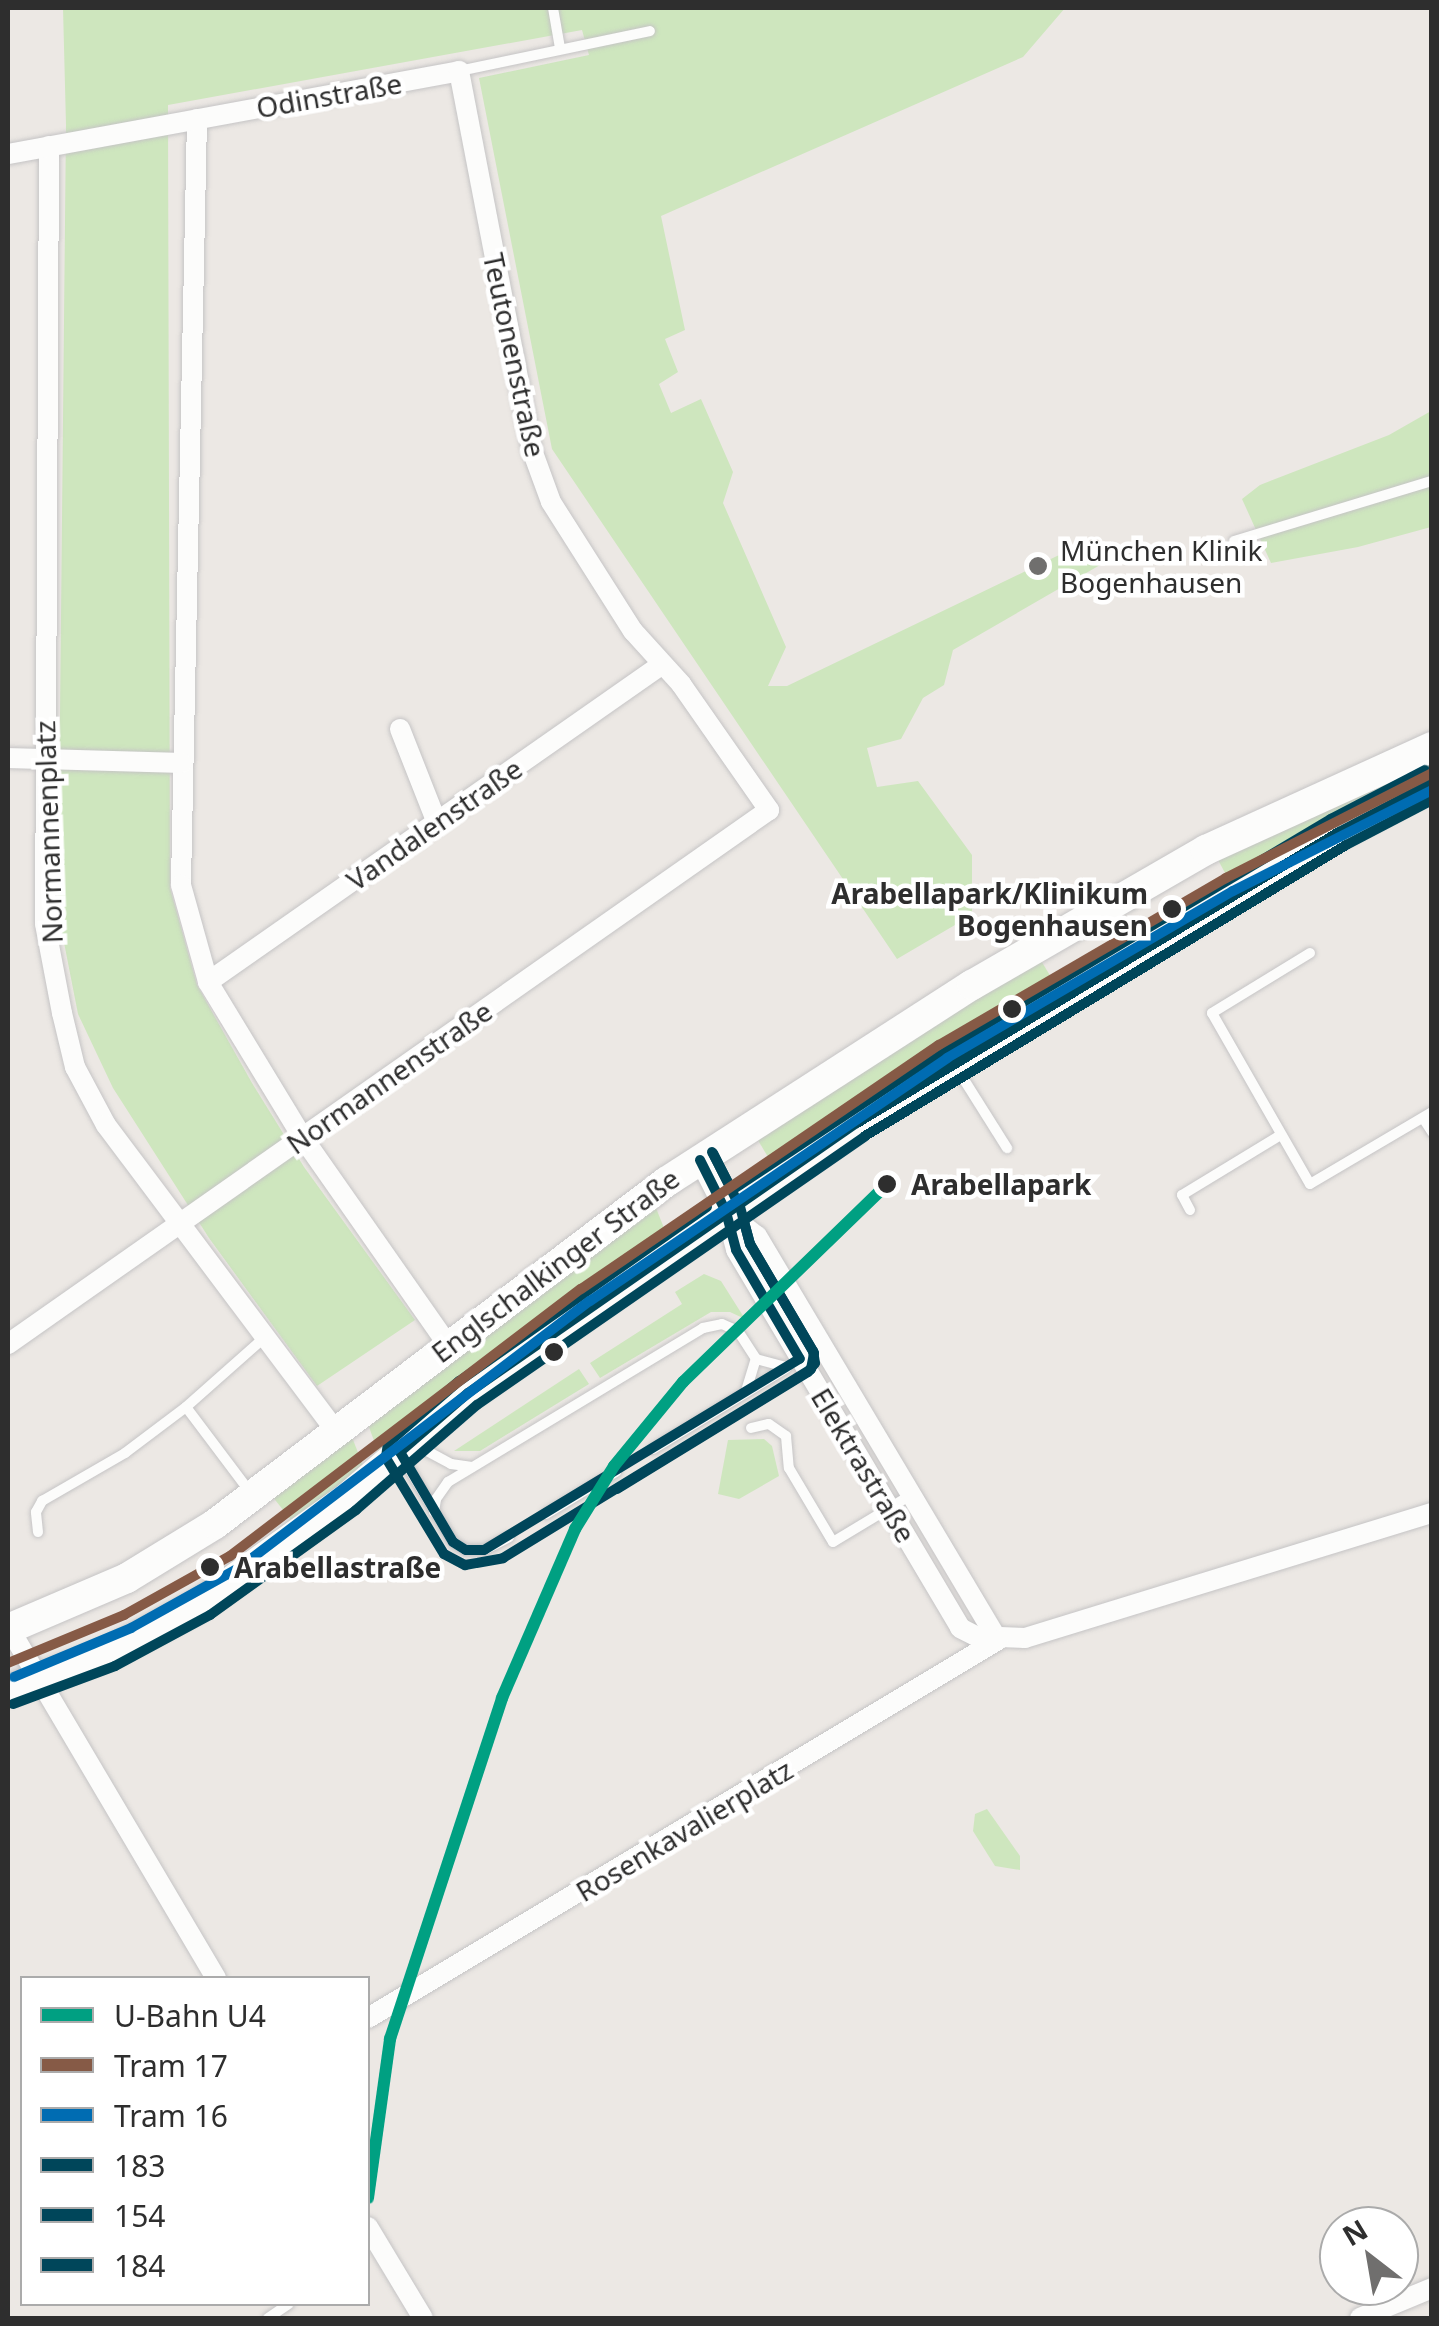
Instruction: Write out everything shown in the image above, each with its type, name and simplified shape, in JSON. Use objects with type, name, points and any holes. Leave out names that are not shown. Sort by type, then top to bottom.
[{"type":"main road","name":"Englschalkinger Straße","points":[[8,1628],[127,1578],[254,1496],[448,1344],[699,1159],[972,985],[1263,821],[1432,747]]},
{"type":"main road","name":"Englschalkinger Straße","points":[[8,1690],[40,1681],[156,1630],[200,1603],[296,1538],[468,1393],[726,1212],[954,1062],[1339,832],[1432,783]]},
{"type":"street","name":"Odinstraße","points":[[8,154],[459,71]]},
{"type":"street","name":"Teutonenstraße","points":[[459,71],[532,450],[550,502],[576,546],[660,665],[681,684],[769,810]]},
{"type":"street","points":[[197,119],[181,886],[208,982],[303,1138],[448,1344]]},
{"type":"street","name":"Normannenplatz","points":[[49,146],[44,924],[76,1067],[106,1125],[336,1431]]},
{"type":"street","name":"Vandalenstraße","points":[[208,982],[660,665]]},
{"type":"street","points":[[400,728],[436,823]]},
{"type":"street","points":[[8,758],[182,762]]},
{"type":"street","name":"Normannenstraße","points":[[8,1344],[180,1227],[769,810]]},
{"type":"street","name":"Elektrastraße","points":[[699,1159],[726,1212],[736,1250],[793,1363],[890,1508],[960,1628],[998,1640]]},
{"type":"street","name":"Elektrastraße","points":[[726,1212],[757,1236],[998,1640]]},
{"type":"street","points":[[998,1640],[1024,1638],[1432,1514]]},
{"type":"street","points":[[8,1628],[215,1976]]},
{"type":"street","name":"Rosenkavalierplatz","points":[[370,2017],[998,1640]]},
{"type":"street","points":[[374,2254],[423,2318]]},
{"type":"street","points":[[1360,2318],[1432,2288]]},
{"type":"lane","points":[[553,8],[560,48]]},
{"type":"lane","name":"Odinstraße","points":[[459,71],[650,31]]},
{"type":"lane","points":[[1234,541],[1426,482]]},
{"type":"lane","points":[[1310,953],[1212,1012],[1278,1136],[1310,1184],[1427,1115],[1432,1132]]},
{"type":"lane","points":[[954,1062],[1007,1148]]},
{"type":"lane","points":[[1190,1210],[1182,1195],[1278,1136]]},
{"type":"lane","points":[[434,1512],[436,1499],[448,1482],[703,1328],[722,1324],[738,1331],[756,1359]]},
{"type":"lane","points":[[38,1532],[36,1512],[42,1501],[125,1453],[186,1407],[264,1338]]},
{"type":"lane","points":[[654,1449],[821,1346]]},
{"type":"lane","points":[[756,1359],[793,1363]]},
{"type":"lane","points":[[745,1392],[756,1359]]},
{"type":"lane","points":[[186,1407],[254,1496]]},
{"type":"lane","points":[[751,1428],[769,1424],[786,1436],[789,1468],[832,1542],[912,1496]]},
{"type":"lane","points":[[405,1447],[451,1464],[473,1466]]},
{"type":"lane","points":[[405,1447],[434,1512],[453,1542],[466,1550],[484,1550],[509,1537]]},
{"type":"lane","points":[[546,1514],[616,1472]]},
{"type":"green space","points":[[63,8],[1065,8],[1023,57],[661,216],[685,330],[665,339],[678,372],[659,384],[671,413],[701,399],[733,472],[723,503],[786,647],[768,686],[787,686],[1084,543],[1100,565],[953,650],[944,685],[923,698],[901,739],[867,748],[877,787],[918,781],[972,855],[972,915],[897,959],[552,449],[479,78],[589,55],[582,30],[168,105],[170,888],[197,985],[252,1083],[304,1167],[415,1320],[317,1386],[209,1238],[113,1088],[78,1014],[58,912],[66,125]]},
{"type":"green space","points":[[1431,411],[1431,527],[1358,547],[1271,563],[1242,499],[1260,485],[1389,435]]},
{"type":"green space","points":[[1431,754],[1431,777],[1233,888],[1216,856]]},
{"type":"green space","points":[[1040,959],[1054,982],[774,1167],[756,1137]]},
{"type":"green space","points":[[654,1203],[668,1238],[380,1457],[366,1419]]},
{"type":"green space","points":[[704,1274],[721,1281],[745,1319],[730,1312],[711,1312],[600,1378],[590,1363],[682,1304],[675,1292]]},
{"type":"green space","points":[[579,1369],[589,1384],[480,1451],[454,1451]]},
{"type":"green space","points":[[350,1432],[364,1468],[295,1525],[272,1496]]},
{"type":"green space","points":[[764,1439],[772,1446],[779,1476],[739,1499],[718,1494],[728,1440]]},
{"type":"green space","points":[[987,1809],[1020,1856],[1020,1870],[995,1866],[973,1831],[975,1814]]},
{"type":"metro line","name":"U4","points":[[370,2184],[390,2039],[502,1698],[575,1529],[614,1466],[683,1382],[887,1184]]},
{"type":"tram line","name":"17","points":[[8,1663],[124,1615],[230,1556],[581,1289],[939,1045],[1226,878],[1432,773]]},
{"type":"tram line","name":"16","points":[[14,1677],[131,1628],[239,1568],[590,1301],[947,1058],[1233,891],[1432,790]]},
{"type":"transit line","name":"184","points":[[712,1152],[732,1190],[945,1049],[1331,819],[1425,770]]},
{"type":"transit line","name":"183","points":[[400,1452],[468,1393],[857,1123],[1339,832],[1432,783]]},
{"type":"transit line","name":"154","points":[[13,1704],[115,1666],[210,1615],[356,1510],[477,1405],[865,1136],[1346,845],[1432,800]]},
{"type":"transit line","name":"154","points":[[617,1489],[808,1372],[815,1363],[813,1351],[750,1244],[740,1207],[713,1153]]},
{"type":"transit line","name":"183","points":[[700,1160],[726,1212],[736,1250],[800,1359]]},
{"type":"transit line","name":"184","points":[[707,1207],[459,1381],[388,1443],[386,1458],[444,1554],[465,1565],[503,1558],[811,1369],[814,1353],[750,1244],[743,1218]]},
{"type":"transit line","name":"183","points":[[400,1452],[453,1542],[466,1550],[484,1550],[800,1359]]},
{"type":"place","name":"München Klinik Bogenhausen","points":[[1038,566]]},
{"type":"place","name":"Arabellapark/Klinikum Bogenhausen","points":[[1172,909]]},
{"type":"place","name":"Arabellapark","points":[[887,1184]]},
{"type":"place","name":"Arabellastraße","points":[[210,1567]]}]
